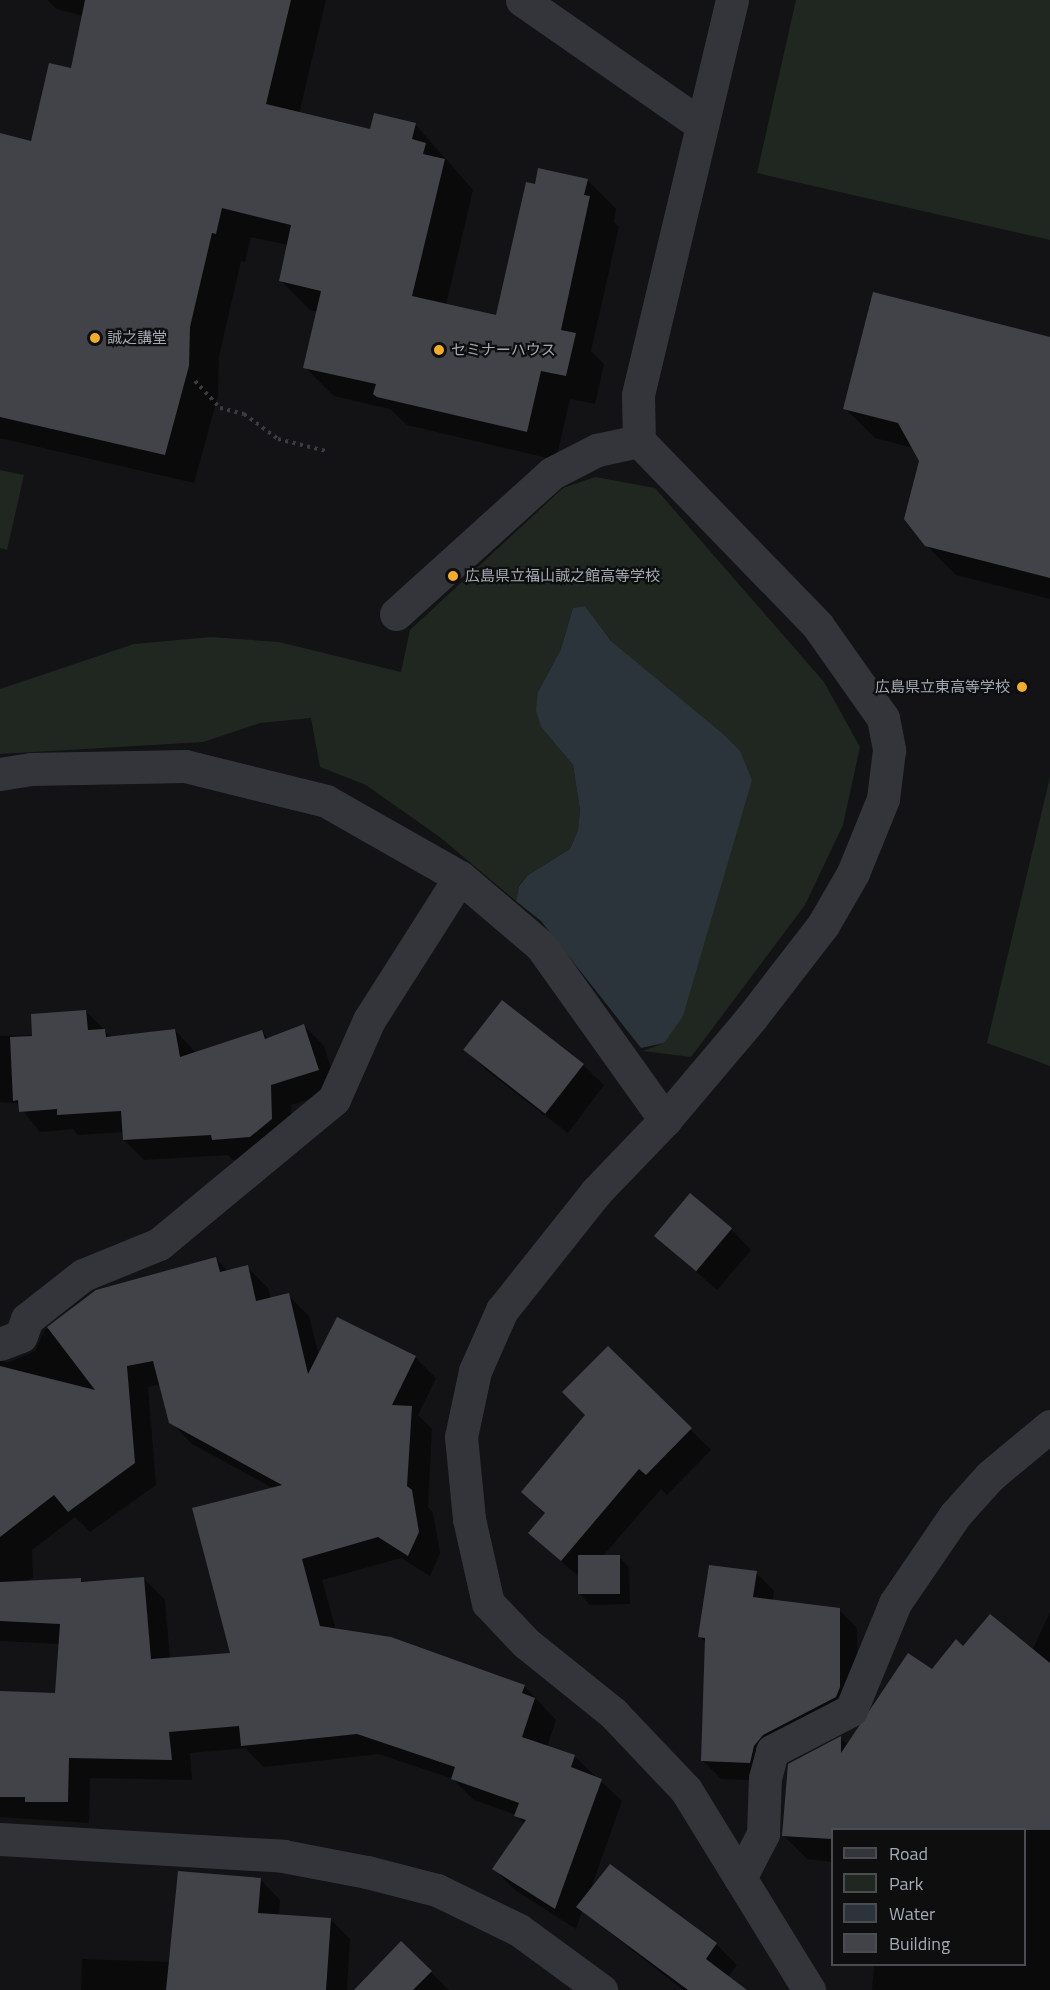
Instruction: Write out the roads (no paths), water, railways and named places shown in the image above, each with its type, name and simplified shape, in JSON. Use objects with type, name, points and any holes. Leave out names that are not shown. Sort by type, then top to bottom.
[{"type":"street","points":[[522,0],[702,124]]},
{"type":"street","points":[[732,0],[638,395],[639,441],[818,626],[883,718],[889,750],[883,799],[853,873],[823,925],[665,1120],[596,1192],[502,1310],[475,1371],[461,1437],[469,1519],[488,1603],[526,1643],[613,1713],[686,1790],[809,1990]]},
{"type":"street","points":[[396,614],[552,473],[597,450],[639,441]]},
{"type":"street","points":[[0,774],[30,769],[185,766],[326,801],[460,877],[541,946],[665,1120]]},
{"type":"street","points":[[0,1344],[21,1336],[27,1319],[83,1275],[159,1244],[334,1099],[369,1020],[460,877]]},
{"type":"street","points":[[740,1878],[762,1834],[765,1778],[772,1751],[851,1710],[895,1603],[955,1515],[990,1476],[1050,1426]]},
{"type":"street","points":[[0,1839],[284,1856],[367,1872],[437,1890],[508,1925],[601,1990]]},
{"type":"water","points":[[585,606],[611,641],[723,734],[740,751],[752,780],[683,1016],[664,1043],[641,1048],[541,921],[516,901],[519,886],[528,875],[570,849],[578,830],[580,810],[573,765],[541,727],[536,710],[538,692],[561,649],[573,608]]},
{"type":"place","name":"誠之講堂","points":[[95,338]]},
{"type":"place","name":"セミナーハウス","points":[[439,350]]},
{"type":"place","name":"広島県立福山誠之館高等学校","points":[[453,576]]},
{"type":"place","name":"広島県立東高等学校","points":[[1022,687]]}]
